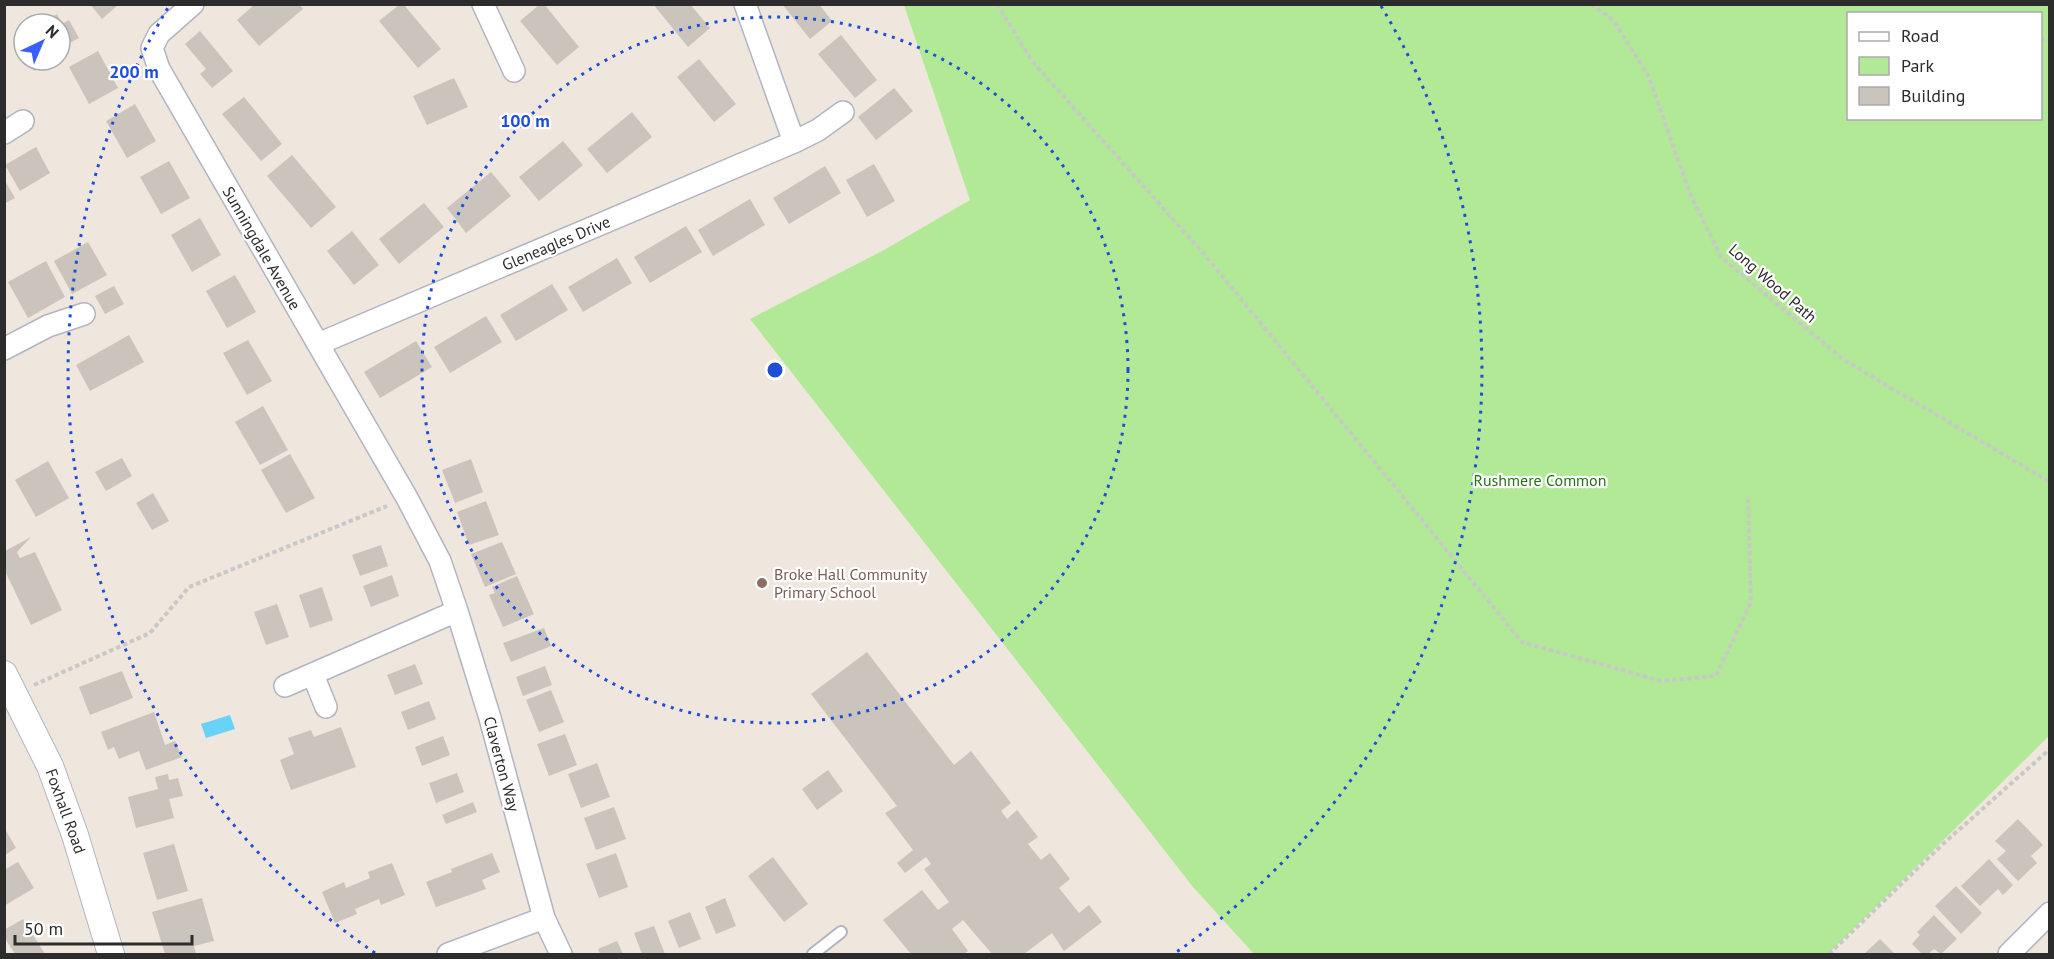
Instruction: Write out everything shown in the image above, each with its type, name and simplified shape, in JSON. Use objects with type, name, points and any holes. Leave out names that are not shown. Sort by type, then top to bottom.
[{"type":"street","name":"Sunningdale Avenue","points":[[193,4],[159,34],[152,48],[159,69],[407,498]]},
{"type":"street","points":[[483,4],[514,71]]},
{"type":"street","points":[[745,4],[794,142]]},
{"type":"street","name":"Gleneagles Drive","points":[[318,344],[794,142],[818,130],[843,112]]},
{"type":"street","points":[[4,132],[23,121]]},
{"type":"street","points":[[4,349],[48,326],[84,314]]},
{"type":"street","name":"Claverton Way","points":[[407,498],[440,561],[457,611],[490,718],[544,918],[561,954]]},
{"type":"street","points":[[285,686],[457,611]]},
{"type":"street","points":[[313,675],[326,707]]},
{"type":"street","name":"Foxhall Road","points":[[10,684],[50,766],[75,835],[111,954]]},
{"type":"street","points":[[2009,954],[2049,913]]},
{"type":"street","points":[[448,954],[544,918]]},
{"type":"lane","points":[[813,954],[841,932]]},
{"type":"path","points":[[997,4],[1032,61],[1204,254],[1522,642],[1661,681],[1716,676],[1751,602],[1748,499]]},
{"type":"path","name":"Long Wood Path","points":[[1591,4],[1613,20],[1648,75],[1691,196],[1721,257],[1844,360],[2049,482]]},
{"type":"path","points":[[10,684],[150,633],[189,587],[407,498]]},
{"type":"path","points":[[1829,954],[1944,843],[2049,749]]},
{"type":"green space","name":"Rushmere Common","points":[[904,5],[2049,5],[2049,736],[1828,954],[1254,954],[1193,887],[750,319],[884,250],[970,200]]},
{"type":"water","points":[[230,715],[235,729],[206,738],[201,724]]},
{"type":"building","points":[[90,4],[119,4],[102,19]]},
{"type":"building","points":[[255,4],[299,4],[303,9],[259,46],[237,20]]},
{"type":"building","points":[[540,4],[544,4],[579,47],[557,65],[520,21]]},
{"type":"building","points":[[653,4],[690,4],[710,28],[688,47]]},
{"type":"building","points":[[782,4],[819,4],[832,21],[810,39]]},
{"type":"building","points":[[399,5],[404,5],[441,49],[418,68],[379,21]]},
{"type":"building","points":[[72,25],[79,38],[72,42]]},
{"type":"building","points":[[200,31],[233,71],[212,88],[200,74],[206,69],[185,44]]},
{"type":"building","points":[[841,35],[877,80],[855,98],[818,54]]},
{"type":"building","points":[[98,51],[118,88],[89,104],[72,72],[72,65]]},
{"type":"building","points":[[699,59],[736,104],[714,122],[677,77]]},
{"type":"building","points":[[454,78],[468,107],[427,125],[413,96]]},
{"type":"building","points":[[894,88],[913,111],[876,140],[858,117]]},
{"type":"building","points":[[244,97],[282,144],[261,161],[222,114]]},
{"type":"building","points":[[135,104],[156,141],[127,158],[106,121]]},
{"type":"building","points":[[632,112],[652,137],[607,173],[587,149]]},
{"type":"building","points":[[563,141],[583,165],[539,201],[519,177]]},
{"type":"building","points":[[36,147],[50,173],[20,191],[5,165]]},
{"type":"building","points":[[292,155],[336,207],[311,228],[267,176]]},
{"type":"building","points":[[169,161],[190,198],[161,214],[140,177]]},
{"type":"building","points":[[874,164],[895,201],[867,217],[846,180]]},
{"type":"building","points":[[825,166],[841,193],[789,224],[773,198]]},
{"type":"building","points":[[491,172],[511,196],[466,233],[447,208]]},
{"type":"building","points":[[4,179],[15,198],[4,204]]},
{"type":"building","points":[[750,199],[765,225],[713,256],[698,230]]},
{"type":"building","points":[[424,203],[444,227],[399,264],[379,239]]},
{"type":"building","points":[[200,218],[221,255],[192,272],[171,235]]},
{"type":"building","points":[[686,226],[702,252],[650,283],[634,257]]},
{"type":"building","points":[[352,231],[379,265],[354,285],[327,251]]},
{"type":"building","points":[[88,242],[107,275],[72,294],[54,261]]},
{"type":"building","points":[[617,258],[632,283],[583,312],[568,287]]},
{"type":"building","points":[[46,261],[65,297],[28,318],[8,282]]},
{"type":"building","points":[[235,275],[256,312],[227,328],[206,291]]},
{"type":"building","points":[[552,284],[568,310],[516,341],[500,315]]},
{"type":"building","points":[[114,286],[124,304],[105,314],[95,296]]},
{"type":"building","points":[[486,316],[502,342],[450,373],[434,347]]},
{"type":"building","points":[[129,335],[144,362],[90,391],[76,365]]},
{"type":"building","points":[[248,340],[272,381],[247,395],[223,353]]},
{"type":"building","points":[[416,341],[432,367],[380,398],[364,372]]},
{"type":"building","points":[[263,406],[288,450],[260,465],[235,422]]},
{"type":"building","points":[[290,454],[315,498],[286,513],[261,470]]},
{"type":"building","points":[[122,458],[132,476],[106,491],[95,472]]},
{"type":"building","points":[[471,459],[483,492],[455,503],[442,470]]},
{"type":"building","points":[[48,461],[69,498],[36,517],[15,480]]},
{"type":"building","points":[[153,493],[169,521],[152,530],[136,503]]},
{"type":"building","points":[[486,501],[499,535],[469,545],[457,512]]},
{"type":"building","points":[[31,537],[17,552],[20,558],[35,552],[62,610],[31,625],[5,571],[5,551]]},
{"type":"building","points":[[502,542],[516,574],[485,587],[471,554]]},
{"type":"building","points":[[381,545],[388,566],[360,576],[352,555]]},
{"type":"building","points":[[392,575],[399,596],[371,607],[363,586]]},
{"type":"building","points":[[517,576],[534,614],[503,627],[489,595],[495,593],[492,587]]},
{"type":"building","points":[[322,587],[333,620],[310,628],[299,595]]},
{"type":"building","points":[[277,604],[289,637],[266,645],[254,612]]},
{"type":"building","points":[[544,628],[551,646],[511,662],[503,643]]},
{"type":"building","points":[[867,652],[954,765],[971,751],[1011,803],[1001,811],[1007,819],[1017,810],[1038,837],[1028,844],[1041,860],[1050,853],[1070,879],[1059,888],[1079,913],[1089,905],[1102,922],[1064,951],[1052,933],[1024,954],[992,954],[963,920],[952,929],[968,951],[964,954],[911,954],[883,920],[922,890],[938,910],[949,902],[924,869],[931,864],[926,857],[905,873],[897,863],[913,850],[885,813],[897,806],[811,694]]},
{"type":"building","points":[[415,664],[423,684],[395,695],[387,675]]},
{"type":"building","points":[[545,666],[552,685],[523,696],[516,677]]},
{"type":"building","points":[[122,671],[133,698],[90,715],[79,687]]},
{"type":"building","points":[[551,690],[564,722],[539,732],[526,700]]},
{"type":"building","points":[[429,701],[436,719],[408,730],[401,712]]},
{"type":"building","points":[[154,712],[165,745],[175,741],[182,757],[146,770],[139,751],[119,759],[114,747],[108,750],[101,732]]},
{"type":"building","points":[[341,727],[356,767],[291,790],[280,760],[294,754],[288,738],[311,730],[314,737]]},
{"type":"building","points":[[565,734],[577,765],[549,776],[537,744]]},
{"type":"building","points":[[443,736],[450,755],[422,766],[415,747]]},
{"type":"building","points":[[597,763],[610,797],[581,808],[568,774]]},
{"type":"building","points":[[828,770],[843,791],[817,810],[802,789]]},
{"type":"building","points":[[457,773],[464,792],[436,803],[429,783]]},
{"type":"building","points":[[168,774],[169,780],[178,778],[183,796],[169,799],[174,818],[136,828],[128,797],[158,789],[155,777]]},
{"type":"building","points":[[473,802],[477,812],[446,824],[442,815]]},
{"type":"building","points":[[614,807],[626,839],[596,850],[584,818]]},
{"type":"building","points":[[2018,819],[2043,845],[2031,856],[2037,863],[2018,881],[1997,859],[2006,851],[1995,841]]},
{"type":"building","points":[[5,829],[16,848],[5,855]]},
{"type":"building","points":[[174,844],[188,891],[157,900],[143,853]]},
{"type":"building","points":[[492,853],[500,872],[482,880],[486,889],[436,907],[426,882],[452,872],[451,869]]},
{"type":"building","points":[[616,853],[628,887],[599,898],[586,864]]},
{"type":"building","points":[[773,857],[808,904],[784,922],[748,876]]},
{"type":"building","points":[[1989,859],[2013,885],[2003,895],[1998,889],[1980,906],[1961,886]]},
{"type":"building","points":[[18,862],[34,888],[4,906],[4,870]]},
{"type":"building","points":[[392,863],[405,895],[381,905],[379,899],[355,909],[357,914],[335,923],[322,892],[344,882],[346,888],[370,878],[368,872]]},
{"type":"building","points":[[1956,886],[1982,913],[1961,934],[1935,906]]},
{"type":"building","points":[[202,898],[214,941],[194,946],[196,954],[165,954],[152,912]]},
{"type":"building","points":[[725,898],[736,926],[716,934],[705,907]]},
{"type":"building","points":[[690,912],[701,939],[679,948],[668,921]]},
{"type":"building","points":[[1934,915],[1957,939],[1941,954],[1934,949],[1928,954],[1922,954],[1912,944],[1920,935],[1917,932]]},
{"type":"building","points":[[23,919],[45,954],[15,954],[4,937],[4,930]]},
{"type":"building","points":[[654,926],[665,954],[642,954],[634,933]]},
{"type":"building","points":[[1880,939],[1895,954],[1864,954]]},
{"type":"building","points":[[617,941],[623,954],[600,954],[598,949]]},
{"type":"place","name":"Broke Hall Community Primary School","points":[[762,583]]}]
